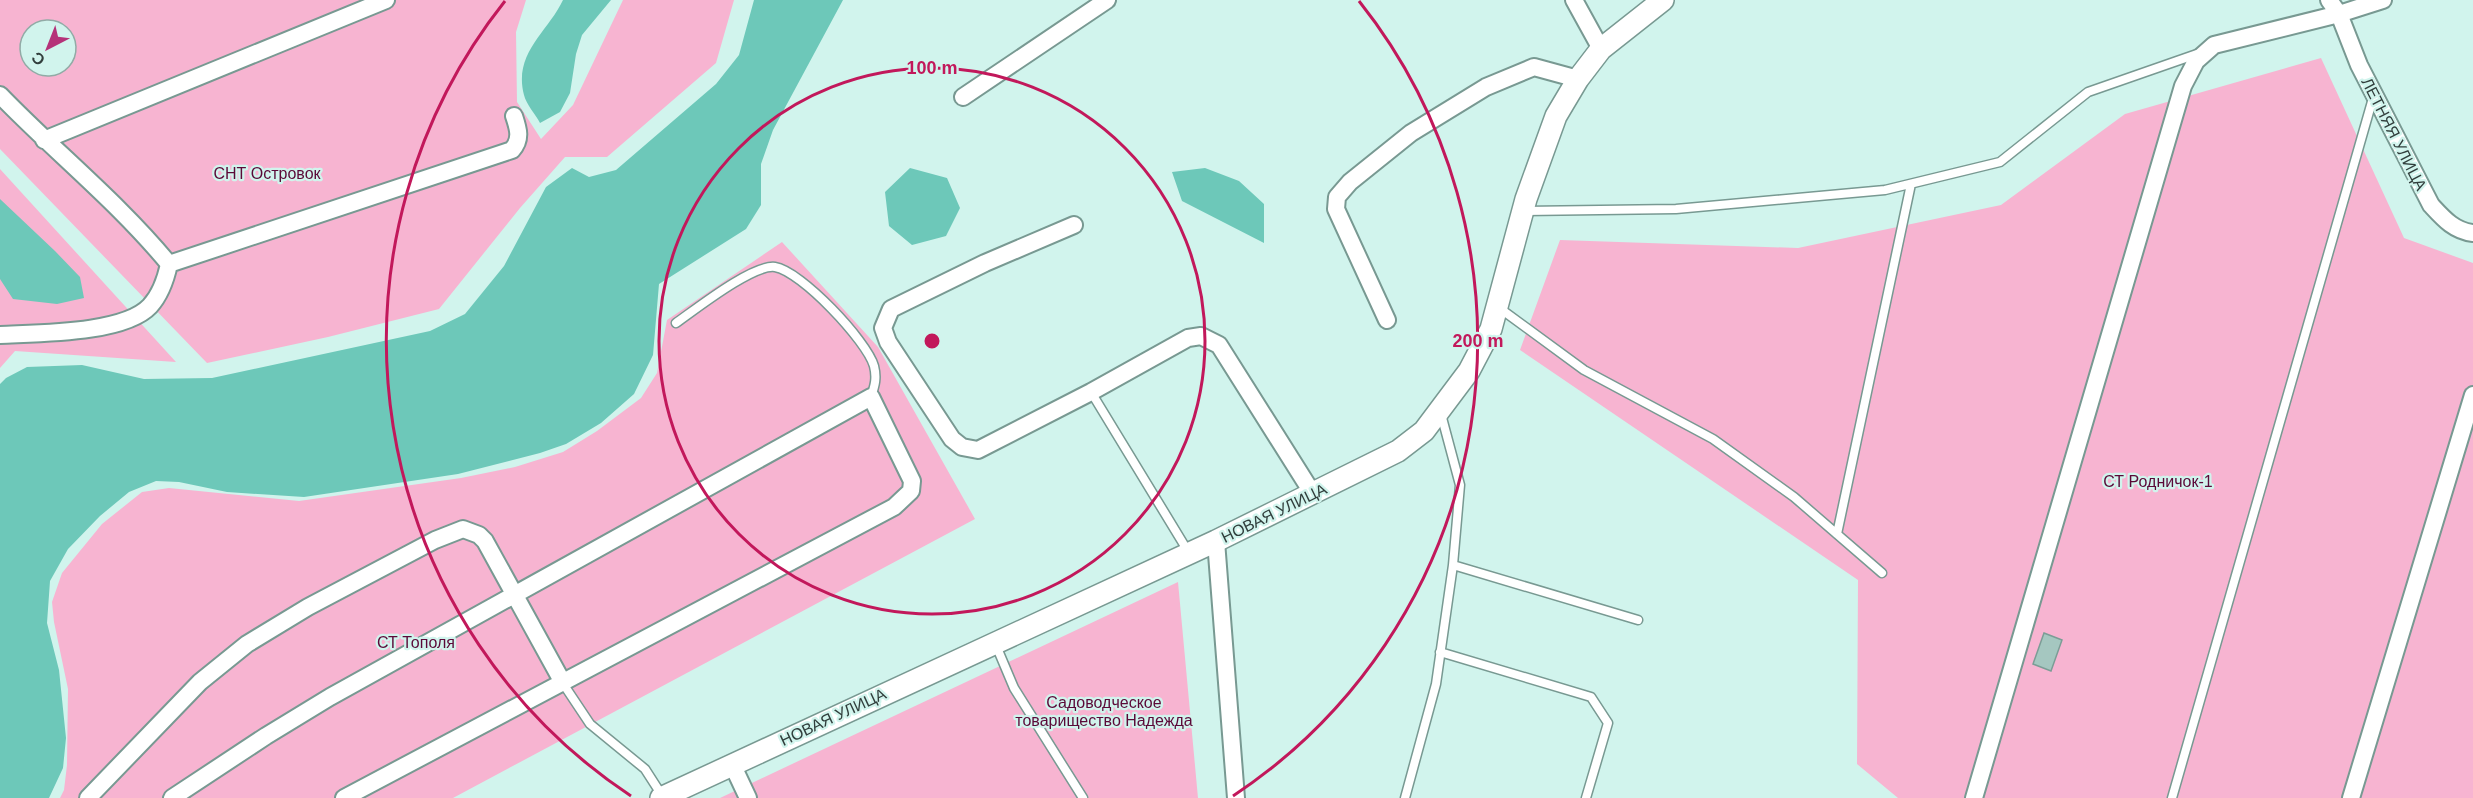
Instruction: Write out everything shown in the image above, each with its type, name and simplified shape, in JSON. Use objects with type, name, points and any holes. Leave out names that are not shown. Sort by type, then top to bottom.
[{"type":"street","points":[[44,140],[386,0]]},
{"type":"street","points":[[963,97],[1107,0]]},
{"type":"street","points":[[1574,0],[1601,49]]},
{"type":"street","name":"НОВАЯ УЛИЦА","points":[[662,797],[1216,541],[1398,451],[1424,431],[1469,371],[1491,329],[1523,211],[1556,116],[1578,79],[1601,49],[1663,0]]},
{"type":"street","name":"ЛЕТНЯЯ УЛИЦА","points":[[2329,0],[2339,14],[2359,65],[2431,205],[2444,220],[2463,232],[2473,233]]},
{"type":"street","points":[[1974,798],[2183,86],[2196,61],[2214,45],[2339,14],[2383,0]]},
{"type":"street","points":[[1387,320],[1336,209],[1337,197],[1350,183],[1411,133],[1486,87],[1534,67],[1578,79]]},
{"type":"street","points":[[0,95],[44,140],[110,199],[169,264]]},
{"type":"street","points":[[169,264],[512,150],[518,144],[519,131],[514,116]]},
{"type":"street","points":[[1074,225],[985,263],[891,309],[883,328],[888,342],[952,439],[969,450],[978,450],[1091,392],[1188,338],[1202,336],[1218,345],[1313,494]]},
{"type":"street","points":[[0,334],[71,331],[127,320],[151,305],[166,279],[169,264]]},
{"type":"street","points":[[2351,798],[2473,395]]},
{"type":"street","points":[[172,798],[266,736],[514,594],[871,397],[912,481],[912,490],[906,498],[344,798]]},
{"type":"street","points":[[88,798],[200,682],[247,644],[308,607],[453,531],[463,529],[479,535],[485,541],[562,681]]},
{"type":"street","points":[[1216,541],[1236,798]]},
{"type":"street","points":[[732,764],[748,798]]},
{"type":"lane","points":[[1523,211],[1676,209],[1885,190],[1911,184],[2000,162],[2088,92],[2204,52]]},
{"type":"lane","points":[[2172,798],[2374,95]]},
{"type":"lane","points":[[1837,534],[1911,184]]},
{"type":"lane","points":[[676,323],[750,273],[776,267],[799,277],[861,341],[874,364],[877,381],[871,397]]},
{"type":"lane","points":[[1497,306],[1584,370],[1713,439],[1794,497],[1882,573]]},
{"type":"lane","points":[[1091,392],[1189,553]]},
{"type":"lane","points":[[1405,798],[1436,684],[1453,565],[1460,485],[1440,410]]},
{"type":"lane","points":[[1453,565],[1638,620]]},
{"type":"lane","points":[[995,643],[1014,688],[1083,798]]},
{"type":"lane","points":[[1440,652],[1591,697],[1608,723],[1586,798]]},
{"type":"lane","points":[[562,681],[590,723],[645,769],[662,797]]},
{"type":"green space","name":"СНТ Островок","points":[[0,0],[526,0],[516,32],[517,102],[541,139],[573,105],[623,0],[734,0],[716,63],[607,157],[565,157],[520,208],[439,309],[328,337],[207,363],[0,149]]},
{"type":"green space","name":"СТ Родничок-1","points":[[2321,58],[2404,238],[2473,263],[2473,798],[1898,798],[1857,764],[1858,580],[1520,350],[1560,240],[1798,248],[2001,205],[2125,114]]},
{"type":"green space","points":[[0,169],[176,362],[15,351],[0,368]]},
{"type":"green space","name":"СТ Тополя","points":[[782,242],[878,347],[975,519],[453,798],[60,798],[64,790],[67,765],[68,689],[52,602],[62,573],[102,524],[142,492],[169,488],[299,501],[461,478],[515,467],[563,452],[597,431],[641,398],[657,373],[667,320]]},
{"type":"green space","name":"Садоводческое товарищество Надежда","points":[[1178,582],[1198,798],[720,798]]},
{"type":"shaded area","points":[[563,0],[611,0],[582,35],[576,54],[570,93],[560,112],[540,123],[524,95],[523,67],[534,44]]},
{"type":"shaded area","points":[[754,0],[843,0],[773,130],[761,164],[761,205],[746,229],[659,284],[653,355],[634,394],[601,423],[566,444],[458,474],[304,497],[227,492],[179,482],[156,481],[129,492],[100,516],[68,549],[50,581],[47,623],[59,670],[66,738],[63,768],[49,798],[0,798],[0,384],[6,378],[27,367],[82,365],[144,379],[212,378],[430,331],[465,314],[504,266],[546,187],[572,168],[589,177],[616,170],[716,84],[739,55]]},
{"type":"shaded area","points":[[910,168],[947,178],[960,208],[946,236],[912,245],[889,226],[885,192]]},
{"type":"shaded area","points":[[1205,168],[1239,181],[1264,204],[1264,243],[1182,201],[1172,172]]},
{"type":"shaded area","points":[[0,199],[80,277],[84,298],[57,304],[13,299],[0,279]]},
{"type":"building","points":[[2044,633],[2062,640],[2051,671],[2033,664]]}]
